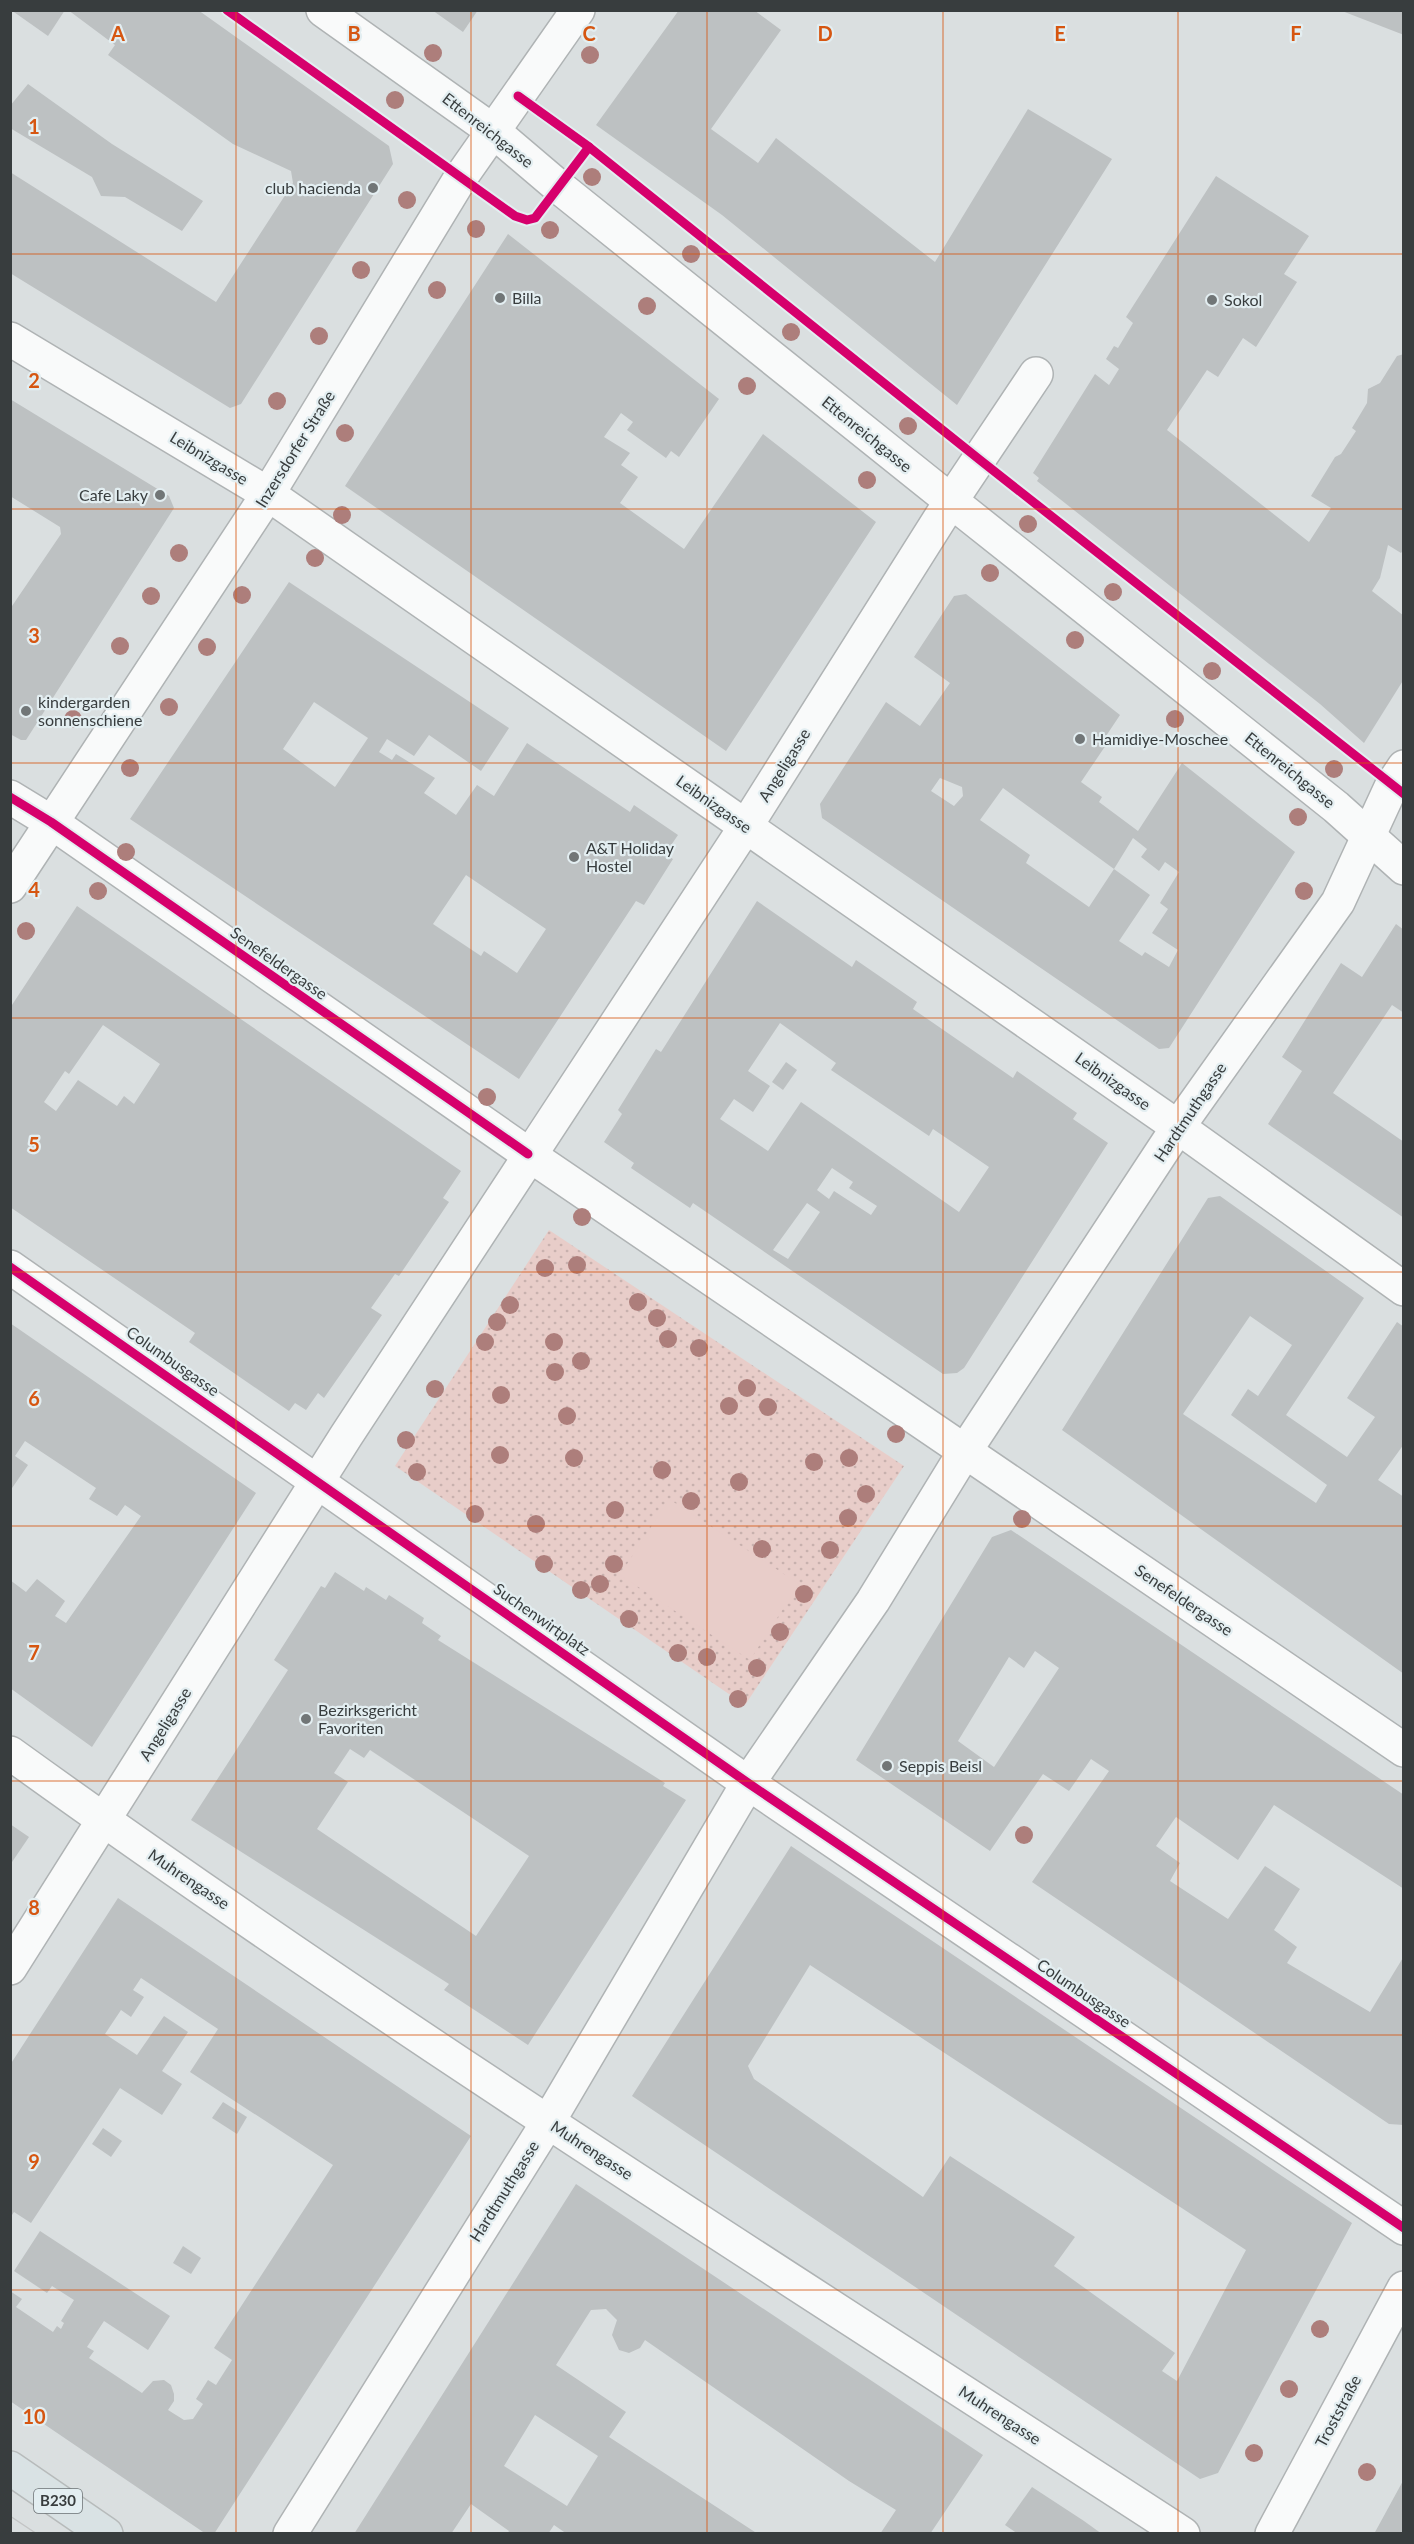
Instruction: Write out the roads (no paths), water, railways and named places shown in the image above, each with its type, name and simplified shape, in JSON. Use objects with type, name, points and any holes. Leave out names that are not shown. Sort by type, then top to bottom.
[{"type":"main road","name":"B230","points":[[10,2468],[106,2534]]},
{"type":"street","name":"Ettenreichgasse","points":[[323,10],[493,131],[559,187],[1327,800],[1404,868]]},
{"type":"street","name":"Inzersdorfer Straße","points":[[10,886],[268,494],[461,177],[578,10]]},
{"type":"street","name":"Leibnizgasse","points":[[10,339],[268,494],[1179,1127],[1404,1289]]},
{"type":"street","name":"Angeligasse","points":[[528,1154],[746,826],[951,501],[1036,374]]},
{"type":"street","name":"Hardtmuthgasse","points":[[965,1450],[1179,1127],[1338,902],[1404,767]]},
{"type":"street","name":"Senefeldergasse","points":[[10,797],[51,822],[528,1154]]},
{"type":"street","points":[[318,1480],[528,1154],[965,1450],[873,1601],[748,1783]]},
{"type":"street","name":"Columbusgasse","points":[[10,1267],[318,1480]]},
{"type":"street","name":"Senefeldergasse","points":[[965,1450],[1404,1750]]},
{"type":"street","name":"Angeligasse","points":[[10,1968],[105,1822],[318,1480]]},
{"type":"street","name":"Suchenwirtplatz","points":[[318,1480],[748,1783]]},
{"type":"street","name":"Muhrengasse","points":[[10,1753],[105,1822],[548,2122],[1183,2534]]},
{"type":"street","name":"Hardtmuthgasse","points":[[290,2534],[548,2122],[748,1783]]},
{"type":"street","name":"Columbusgasse","points":[[748,1783],[1404,2228]]},
{"type":"street","name":"Troststraße","points":[[1272,2534],[1404,2288]]},
{"type":"tram line","points":[[10,2516],[37,2534]]},
{"type":"place","name":"club hacienda","points":[[373,188]]},
{"type":"place","name":"Billa","points":[[500,298]]},
{"type":"place","name":"Sokol","points":[[1212,300]]},
{"type":"place","name":"Cafe Laky","points":[[160,495]]},
{"type":"place","name":"kindergarden sonnenschiene","points":[[26,711]]},
{"type":"place","name":"Hamidiye-Moschee","points":[[1080,739]]},
{"type":"place","name":"A&T Holiday Hostel","points":[[574,857]]},
{"type":"place","name":"Bezirksgericht Favoriten","points":[[306,1719]]},
{"type":"place","name":"Seppis Beisl","points":[[887,1766]]}]
